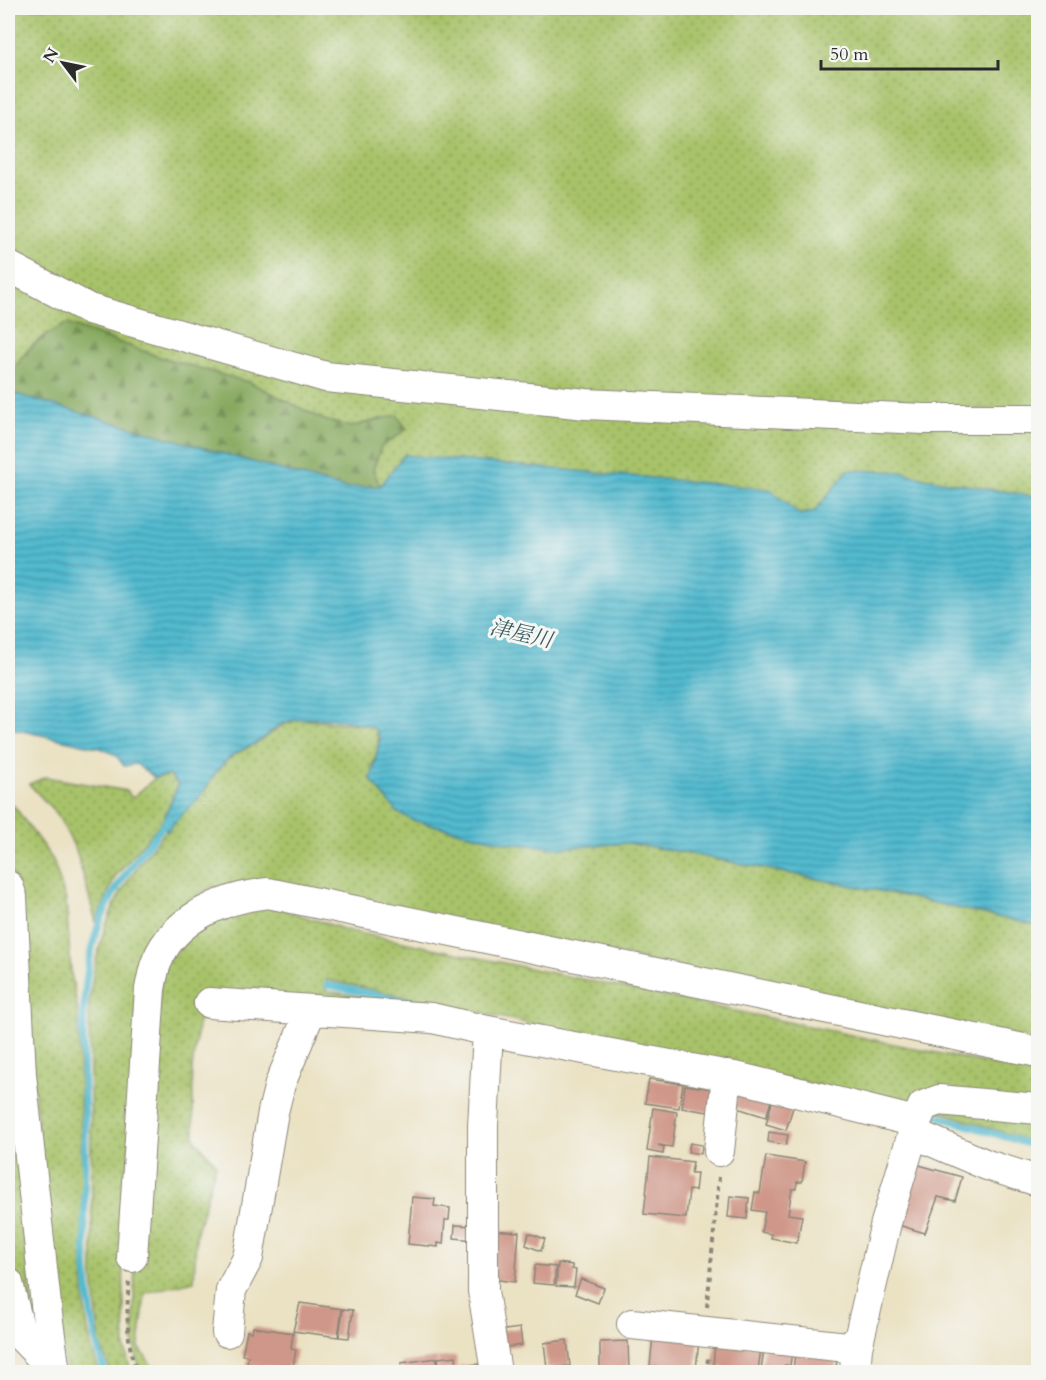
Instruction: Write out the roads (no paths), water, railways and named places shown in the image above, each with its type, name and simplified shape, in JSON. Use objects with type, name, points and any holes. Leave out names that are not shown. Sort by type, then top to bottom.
[{"type":"street","points":[[8,266],[89,309],[326,377],[586,404],[924,419],[1038,419]]},
{"type":"street","points":[[8,886],[12,897],[18,967],[21,1074],[55,1372]]},
{"type":"street","points":[[132,1257],[150,989],[157,962],[168,942],[199,914],[241,896],[268,893],[1038,1052]]},
{"type":"street","points":[[209,1003],[432,1018],[488,1031],[727,1075],[915,1128],[987,1165],[1038,1181]]},
{"type":"street","points":[[227,1332],[231,1290],[248,1258],[273,1112],[280,1084],[311,1010]]},
{"type":"street","points":[[488,1031],[483,1126],[483,1292],[496,1372]]},
{"type":"street","points":[[719,1151],[727,1075]]},
{"type":"street","points":[[632,1324],[705,1332],[856,1360],[886,1223],[923,1106],[939,1100],[1038,1109]]},
{"type":"street","points":[[8,1283],[21,1336],[55,1372]]},
{"type":"water","name":"津屋川","points":[[8,392],[344,488],[380,486],[404,455],[770,489],[800,515],[815,511],[848,470],[904,472],[924,478],[1038,497],[1038,926],[890,893],[670,850],[628,843],[559,848],[508,843],[412,820],[398,813],[371,780],[380,738],[375,729],[343,721],[305,719],[280,725],[261,740],[227,760],[199,798],[167,832],[163,820],[178,785],[170,775],[155,778],[136,764],[124,766],[116,755],[101,748],[8,728]]},
{"type":"waterway","points":[[105,1372],[91,1315],[86,1252],[83,1055],[86,980],[96,933],[109,902],[127,872],[169,818]]},
{"type":"waterway","points":[[327,985],[416,1003]]},
{"type":"waterway","points":[[934,1115],[1038,1147]]}]
